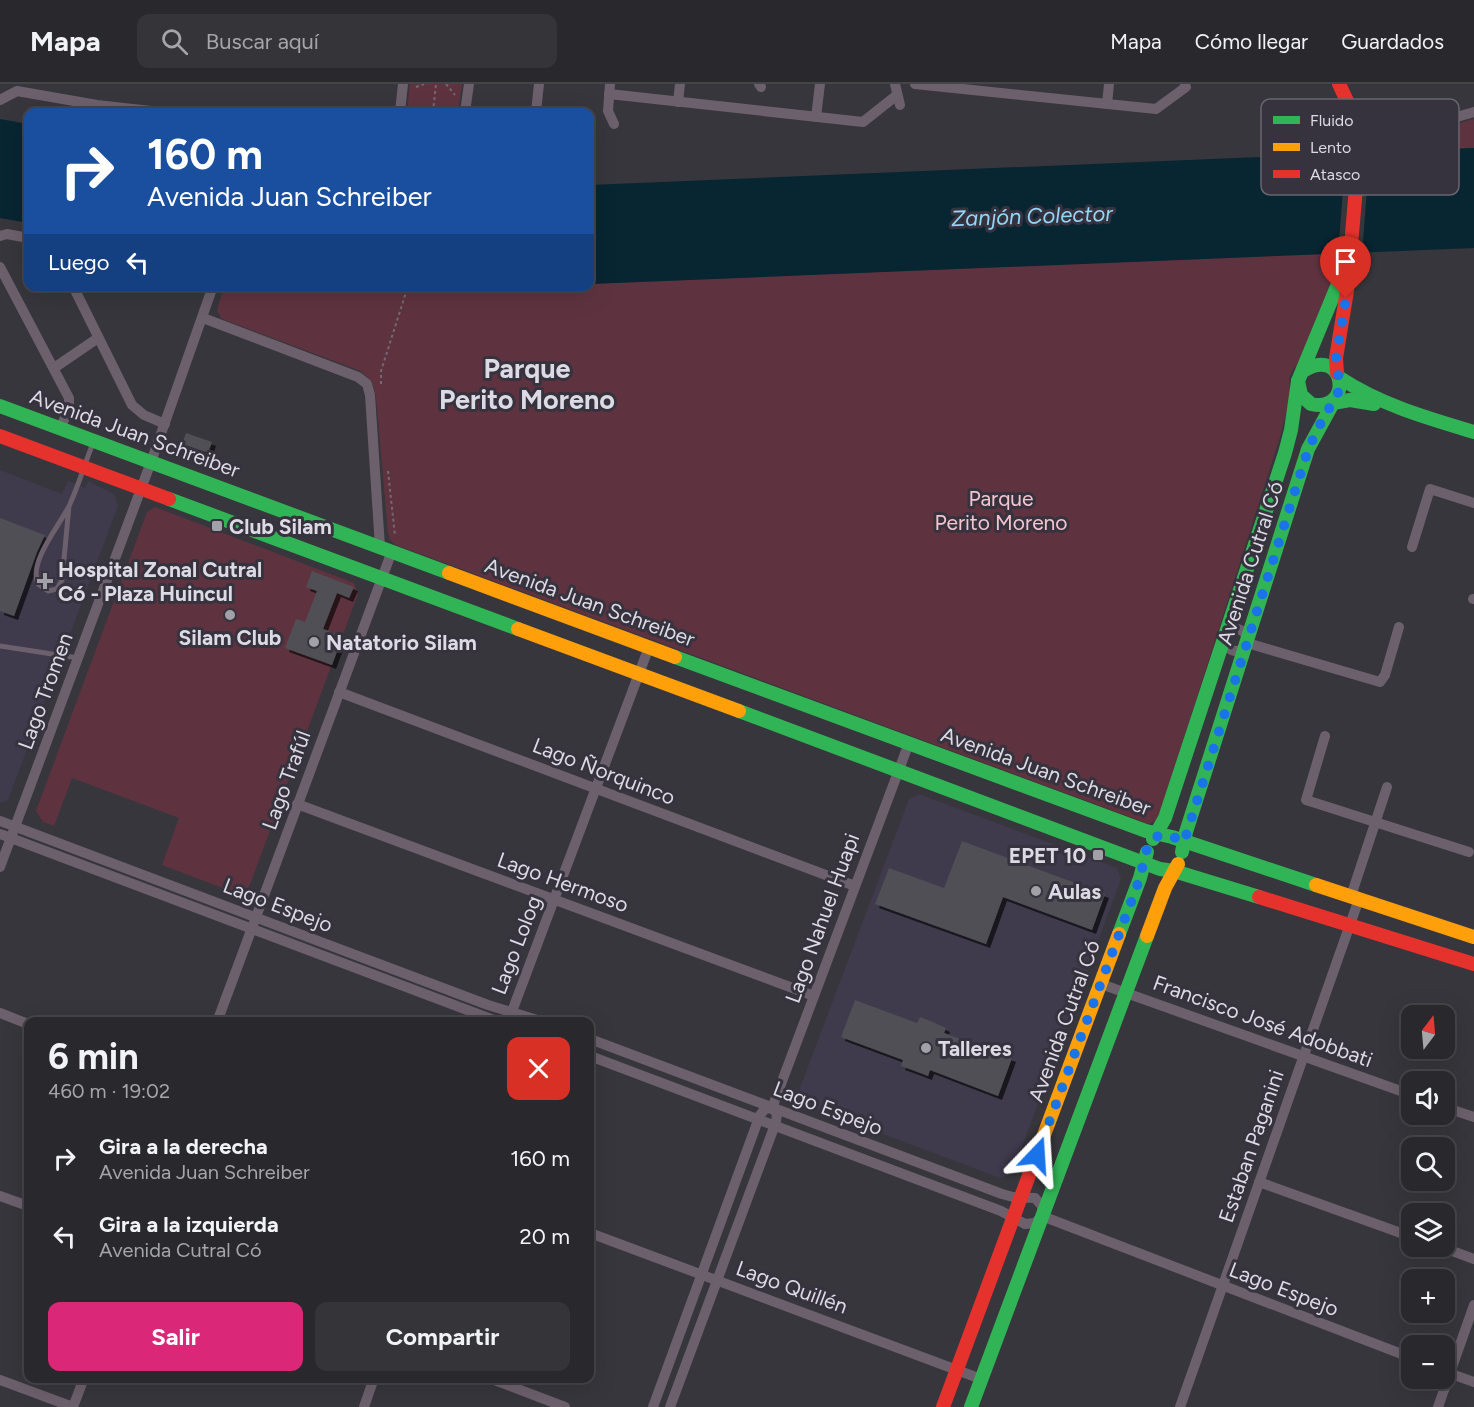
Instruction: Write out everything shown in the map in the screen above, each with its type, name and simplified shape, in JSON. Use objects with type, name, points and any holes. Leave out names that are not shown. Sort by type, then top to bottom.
[{"type":"main road","name":"Avenida Cutral Có","points":[[1339,84],[1346,99]]},
{"type":"main road","name":"Avenida Cutral Có","points":[[943,1407],[1101,984],[1165,852],[1246,643],[1308,450],[1332,401],[1338,375],[1336,354],[1345,306],[1356,195]]},
{"type":"main road","name":"Avenida Cutral Có","points":[[971,1407],[1166,888],[1165,818],[1285,453],[1300,376],[1329,301],[1350,256]]},
{"type":"main road","points":[[1398,408],[1356,400],[1313,405],[1300,393],[1300,376],[1312,364],[1323,363],[1334,368],[1338,375],[1360,392],[1398,408],[1474,432]]},
{"type":"main road","name":"Avenida Juan Schreiber","points":[[0,406],[390,547],[909,743],[1165,852],[1349,926],[1474,964]]},
{"type":"main road","name":"Avenida Juan Schreiber","points":[[0,436],[898,771],[1165,852],[1355,898],[1474,937]]},
{"type":"street","points":[[1,99],[4,84]]},
{"type":"street","points":[[403,84],[404,108]]},
{"type":"street","points":[[466,108],[469,84]]},
{"type":"street","points":[[536,108],[539,84]]},
{"type":"street","points":[[678,102],[680,84]]},
{"type":"street","points":[[816,117],[820,84]]},
{"type":"street","points":[[915,84],[968,87],[1156,109],[1185,86]]},
{"type":"street","points":[[1107,104],[1109,84]]},
{"type":"street","points":[[615,124],[608,111],[609,89],[678,102],[863,122],[897,95]]},
{"type":"street","points":[[1,99],[15,91],[124,108]]},
{"type":"street","points":[[1459,116],[1474,112]]},
{"type":"street","points":[[0,236],[7,234],[24,237]]},
{"type":"street","points":[[0,267],[70,400],[61,428]]},
{"type":"street","points":[[76,291],[132,405],[144,415],[165,424]]},
{"type":"street","name":"Lago Tromen","points":[[0,867],[9,833],[78,658],[165,424],[211,291]]},
{"type":"street","points":[[203,318],[358,377],[367,384],[390,547]]},
{"type":"street","points":[[54,368],[99,338]]},
{"type":"street","points":[[1412,547],[1430,489],[1474,503]]},
{"type":"street","name":"Lago Trafúl","points":[[219,1017],[382,578],[390,547]]},
{"type":"street","points":[[1246,643],[1380,682],[1385,675],[1399,627]]},
{"type":"street","points":[[1237,628],[1244,632],[1246,643],[1242,649],[1232,650],[1226,646],[1225,636],[1230,630],[1237,628]]},
{"type":"street","name":"Lago Lolog","points":[[510,1017],[649,646]]},
{"type":"street","name":"Lago Ñorquinco","points":[[339,692],[855,886]]},
{"type":"street","points":[[1325,736],[1306,800],[1469,852]]},
{"type":"street","name":"Lago Nahuel Huapi","points":[[653,1407],[759,1119],[765,1109],[772,1108],[909,743]]},
{"type":"street","name":"Estaban Paganini","points":[[1180,1407],[1349,926],[1375,822],[1387,787]]},
{"type":"street","name":"Lago Hermoso","points":[[297,804],[814,996]]},
{"type":"street","name":"Lago Espejo","points":[[0,821],[9,833],[253,923],[494,1007],[510,1017]]},
{"type":"street","name":"Lago Espejo","points":[[253,923],[487,1017]]},
{"type":"street","name":"Francisco José Adobbati","points":[[1101,984],[1401,1091]]},
{"type":"street","points":[[0,1013],[24,1022]]},
{"type":"street","name":"Lago Espejo","points":[[594,1041],[1005,1196],[1035,1198],[1043,1208],[1042,1216],[1035,1223],[1028,1224],[996,1209],[594,1057]]},
{"type":"street","points":[[670,1407],[775,1125],[777,1114],[772,1108]]},
{"type":"street","points":[[1455,1111],[1474,1117]]},
{"type":"street","points":[[1259,1182],[1401,1233]]},
{"type":"street","points":[[0,1196],[24,1205]]},
{"type":"street","name":"Lago Espejo","points":[[1042,1216],[1401,1354]]},
{"type":"street","name":"Lago Quillén","points":[[594,1234],[981,1379]]},
{"type":"street","points":[[1455,1252],[1474,1259]]},
{"type":"street","points":[[1455,1352],[1474,1305]]},
{"type":"street","points":[[1455,1375],[1474,1382]]},
{"type":"street","points":[[0,1380],[73,1407],[82,1383]]},
{"type":"street","points":[[364,1407],[372,1383]]},
{"type":"street","points":[[502,1383],[565,1407]]},
{"type":"street","points":[[1438,1407],[1443,1389]]},
{"type":"lane","points":[[69,506],[62,580],[57,589],[48,591],[38,584],[36,571],[49,537],[69,506],[94,441]]},
{"type":"lane","points":[[0,646],[78,658]]},
{"type":"path","points":[[416,87],[424,84]]},
{"type":"path","points":[[433,108],[436,84]]},
{"type":"path","points":[[446,84],[455,95]]},
{"type":"path","points":[[381,390],[381,371],[406,291]]},
{"type":"path","points":[[388,472],[394,531],[390,547]]},
{"type":"shaded area","name":"Hospital Zonal Cutral Có - Plaza Huincul","points":[[0,470],[62,494],[68,481],[85,488],[88,481],[114,494],[118,506],[8,800],[0,803]]},
{"type":"shaded area","points":[[919,794],[1117,868],[1121,879],[1012,1174],[1000,1178],[803,1104],[798,1093],[909,799]]},
{"type":"green space","points":[[410,84],[462,84],[459,108],[407,108]]},
{"type":"green space","points":[[1474,119],[1474,148],[1459,149],[1459,123]]},
{"type":"green space","name":"Parque Perito Moreno","points":[[1338,253],[1341,255],[1299,362],[1289,379],[1290,396],[1280,437],[1156,820],[1149,824],[396,545],[390,540],[388,533],[376,396],[372,382],[361,371],[225,320],[221,318],[217,310],[223,291],[594,291],[594,284]]},
{"type":"green space","name":"Silam Club","points":[[155,507],[354,583],[358,594],[249,887],[236,893],[162,865],[179,818],[72,778],[54,826],[43,822],[36,811],[147,512]]},
{"type":"water","points":[[0,119],[24,123],[24,222],[0,218]]},
{"type":"water","name":"Zanjón Colector","points":[[1474,148],[1474,248],[594,284],[594,185],[1261,157],[1261,195],[1459,195],[1459,149]]},
{"type":"pier","points":[[1343,195],[1367,195],[1362,255],[1338,255]]},
{"type":"building","points":[[186,433],[212,442],[208,453],[182,444]]},
{"type":"building","points":[[0,518],[45,535],[14,616],[0,611]]},
{"type":"building","points":[[312,571],[354,587],[349,598],[337,593],[323,629],[343,636],[332,665],[285,648],[296,619],[305,622],[317,591],[306,587]]},
{"type":"building","name":"Aulas","points":[[962,841],[1105,894],[1092,930],[1003,897],[986,944],[875,904],[889,868],[944,888]]},
{"type":"building","name":"Talleres","points":[[855,1000],[917,1023],[920,1017],[946,1028],[944,1033],[1012,1058],[998,1096],[930,1070],[928,1076],[901,1066],[903,1060],[841,1037]]},
{"type":"traffic: fast","points":[[1303,371],[1317,365],[1328,366],[1336,372],[1339,391],[1334,399],[1325,404],[1311,404],[1301,395],[1298,381],[1345,267]]},
{"type":"traffic: fast","points":[[1340,378],[1388,403],[1474,432]]},
{"type":"traffic: fast","points":[[1153,839],[1165,818],[1285,453],[1291,430],[1298,381]]},
{"type":"traffic: fast","points":[[1182,852],[1186,832],[1308,449],[1338,394]]},
{"type":"traffic: fast","points":[[1327,404],[1350,400],[1374,404]]},
{"type":"traffic: fast","points":[[0,406],[449,573]]},
{"type":"traffic: fast","points":[[169,499],[518,629]]},
{"type":"traffic: fast","points":[[675,657],[1146,831],[1172,837],[1316,885]]},
{"type":"traffic: fast","points":[[739,711],[1160,869],[1174,871],[1259,897]]},
{"type":"traffic: fast","points":[[1119,934],[1147,852]]},
{"type":"traffic: fast","points":[[971,1407],[1147,936]]},
{"type":"traffic: slow","points":[[449,573],[675,657]]},
{"type":"traffic: slow","points":[[518,629],[739,711]]},
{"type":"traffic: slow","points":[[1147,936],[1165,888],[1178,864]]},
{"type":"traffic: slow","points":[[1316,885],[1474,937]]},
{"type":"traffic: slow","points":[[1041,1143],[1119,934]]},
{"type":"traffic: jam","points":[[1339,84],[1346,99]]},
{"type":"traffic: jam","points":[[1337,373],[1336,358],[1347,291],[1355,195]]},
{"type":"traffic: jam","points":[[0,436],[169,499]]},
{"type":"traffic: jam","points":[[1259,897],[1474,964]]},
{"type":"traffic: jam","points":[[943,1407],[1041,1143]]},
{"type":"place","name":"Club Silam","points":[[217,526]]},
{"type":"place","name":"Hospital Zonal Cutral Có - Plaza Huincul","points":[[45,581]]},
{"type":"place","name":"Silam Club","points":[[230,615]]},
{"type":"place","name":"Natatorio Silam","points":[[314,642]]},
{"type":"place","name":"EPET 10","points":[[1098,855]]},
{"type":"place","name":"Aulas","points":[[1036,891]]},
{"type":"place","name":"Talleres","points":[[926,1048]]},
{"type":"district","name":"Parque Perito Moreno","points":[[527,384]]},
{"type":"route","points":[[1037,1155],[1140,878],[1148,847],[1153,839],[1162,835],[1184,842],[1308,450],[1340,389],[1336,358],[1346,298]]}]
